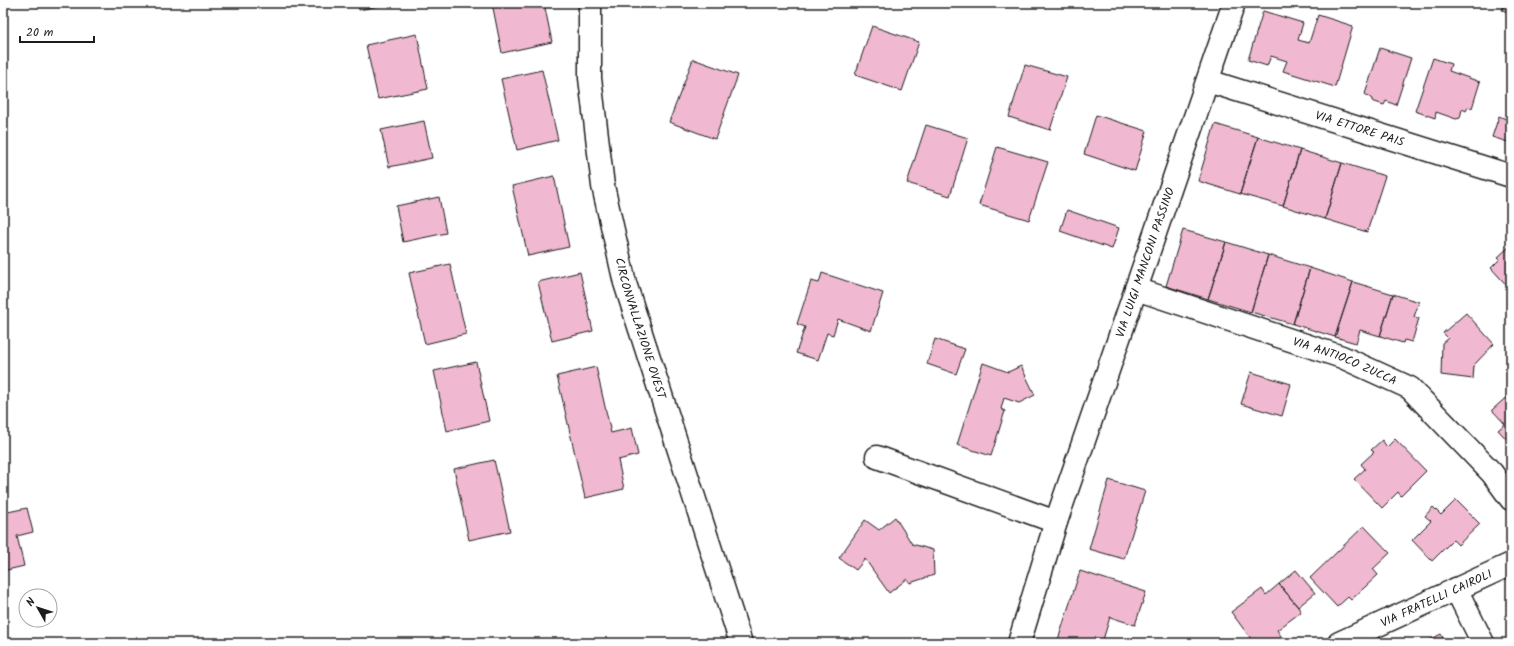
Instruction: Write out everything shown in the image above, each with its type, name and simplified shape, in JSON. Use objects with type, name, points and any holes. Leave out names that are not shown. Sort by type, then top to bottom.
[{"type":"street","name":"CIRCONVALLAZIONE OVEST","points":[[590,3],[590,78],[603,186],[625,283],[741,643]]},
{"type":"street","name":"VIA LUIGI MANCONI PASSINO","points":[[1019,643],[1056,522],[1234,3]]},
{"type":"street","name":"VIA ETTORE PAIS","points":[[1208,81],[1511,176]]},
{"type":"street","name":"VIA ANTIOCO ZUCCA","points":[[1136,289],[1342,357],[1410,388],[1492,473],[1511,500]]},
{"type":"street","points":[[877,457],[1056,522]]},
{"type":"street","name":"VIA FRATELLI CAIROLI","points":[[1339,643],[1511,564]]},
{"type":"street","points":[[1456,589],[1483,643]]},
{"type":"building","points":[[358,3],[393,3],[359,10]]},
{"type":"building","points":[[492,3],[544,3],[552,42],[502,53]]},
{"type":"building","points":[[1491,3],[1511,3],[1511,13],[1502,10],[1503,7]]},
{"type":"building","points":[[1263,11],[1303,23],[1298,40],[1309,43],[1318,15],[1353,26],[1335,87],[1283,71],[1287,61],[1271,56],[1267,66],[1248,60]]},
{"type":"building","points":[[872,26],[919,42],[902,91],[855,75]]},
{"type":"building","points":[[417,34],[428,89],[378,99],[366,45]]},
{"type":"building","points":[[1380,48],[1411,58],[1396,105],[1386,101],[1384,105],[1372,101],[1372,99],[1365,94]]},
{"type":"building","points":[[1433,58],[1451,64],[1449,71],[1480,82],[1472,108],[1468,107],[1466,111],[1462,109],[1460,118],[1456,119],[1436,112],[1435,118],[1415,111]]},
{"type":"building","points":[[693,59],[738,75],[715,139],[669,122]]},
{"type":"building","points":[[1025,65],[1067,77],[1050,130],[1009,117]]},
{"type":"building","points":[[542,70],[558,140],[517,150],[501,79]]},
{"type":"building","points":[[1511,105],[1511,143],[1492,137],[1499,116],[1506,119]]},
{"type":"building","points":[[1096,115],[1147,131],[1135,171],[1084,154]]},
{"type":"building","points":[[424,121],[432,158],[389,167],[381,130]]},
{"type":"building","points":[[1215,124],[1258,137],[1240,194],[1198,181]]},
{"type":"building","points":[[926,125],[968,138],[950,196],[907,183]]},
{"type":"building","points":[[1258,137],[1300,150],[1283,206],[1240,194]]},
{"type":"building","points":[[997,147],[1048,162],[1029,220],[979,205]]},
{"type":"building","points":[[1300,150],[1342,163],[1325,219],[1283,206]]},
{"type":"building","points":[[1342,163],[1385,176],[1367,232],[1325,219]]},
{"type":"building","points":[[554,176],[569,247],[528,256],[512,186]]},
{"type":"building","points":[[439,197],[446,233],[403,242],[396,206]]},
{"type":"building","points":[[1067,210],[1119,228],[1112,249],[1060,231]]},
{"type":"building","points":[[1183,230],[1226,242],[1208,299],[1166,286]]},
{"type":"building","points":[[1226,242],[1268,255],[1251,312],[1208,299]]},
{"type":"building","points":[[1511,245],[1511,290],[1491,268],[1500,259],[1498,257]]},
{"type":"building","points":[[1268,255],[1310,268],[1293,324],[1251,312]]},
{"type":"building","points":[[450,264],[466,334],[425,344],[409,273]]},
{"type":"building","points":[[1310,268],[1353,282],[1335,337],[1293,324]]},
{"type":"building","points":[[580,272],[593,331],[552,341],[538,282]]},
{"type":"building","points":[[822,273],[883,293],[871,331],[838,319],[833,335],[827,333],[818,360],[796,353],[805,327],[797,324],[811,281],[819,283]]},
{"type":"building","points":[[1353,282],[1393,294],[1380,336],[1360,330],[1356,343],[1335,337]]},
{"type":"building","points":[[1393,294],[1419,302],[1414,317],[1419,318],[1412,342],[1404,340],[1403,343],[1380,336]]},
{"type":"building","points":[[1466,313],[1494,344],[1474,365],[1473,379],[1441,375],[1442,343],[1448,338],[1443,333]]},
{"type":"building","points":[[935,339],[965,349],[956,374],[927,364]]},
{"type":"building","points":[[476,362],[489,421],[447,431],[434,371]]},
{"type":"building","points":[[983,363],[1008,372],[1021,366],[1035,395],[1019,403],[1004,398],[1001,409],[1005,411],[991,456],[957,445]]},
{"type":"building","points":[[596,367],[611,433],[632,428],[638,455],[618,460],[624,489],[585,498],[557,376]]},
{"type":"building","points":[[1251,372],[1291,384],[1282,416],[1241,404]]},
{"type":"building","points":[[1511,393],[1511,444],[1498,430],[1505,424],[1492,410]]},
{"type":"building","points":[[1395,439],[1426,471],[1401,496],[1398,492],[1382,508],[1354,479],[1365,469],[1361,464],[1374,452],[1371,450],[1382,440],[1387,447]]},
{"type":"building","points":[[494,460],[510,531],[469,540],[454,469]]},
{"type":"building","points":[[1109,480],[1145,491],[1124,559],[1089,549]]},
{"type":"building","points":[[1456,500],[1480,524],[1458,545],[1453,540],[1432,561],[1412,540],[1431,521],[1425,516],[1433,507],[1441,515]]},
{"type":"building","points":[[27,508],[33,532],[17,536],[24,566],[3,571],[3,513]]},
{"type":"building","points":[[895,517],[912,544],[933,550],[934,575],[910,583],[907,579],[889,593],[865,559],[856,570],[839,558],[865,520],[879,530]]},
{"type":"building","points":[[1364,526],[1390,553],[1373,569],[1378,575],[1351,600],[1348,597],[1337,607],[1310,578]]},
{"type":"building","points":[[1296,570],[1315,593],[1298,607],[1279,584]]},
{"type":"building","points":[[1080,571],[1146,592],[1135,625],[1110,617],[1102,643],[1057,643]]},
{"type":"building","points":[[1279,584],[1301,612],[1277,630],[1283,639],[1278,643],[1261,643],[1258,640],[1254,643],[1231,612],[1262,589],[1266,595]]},
{"type":"building","points":[[1441,634],[1445,643],[1424,643]]}]
